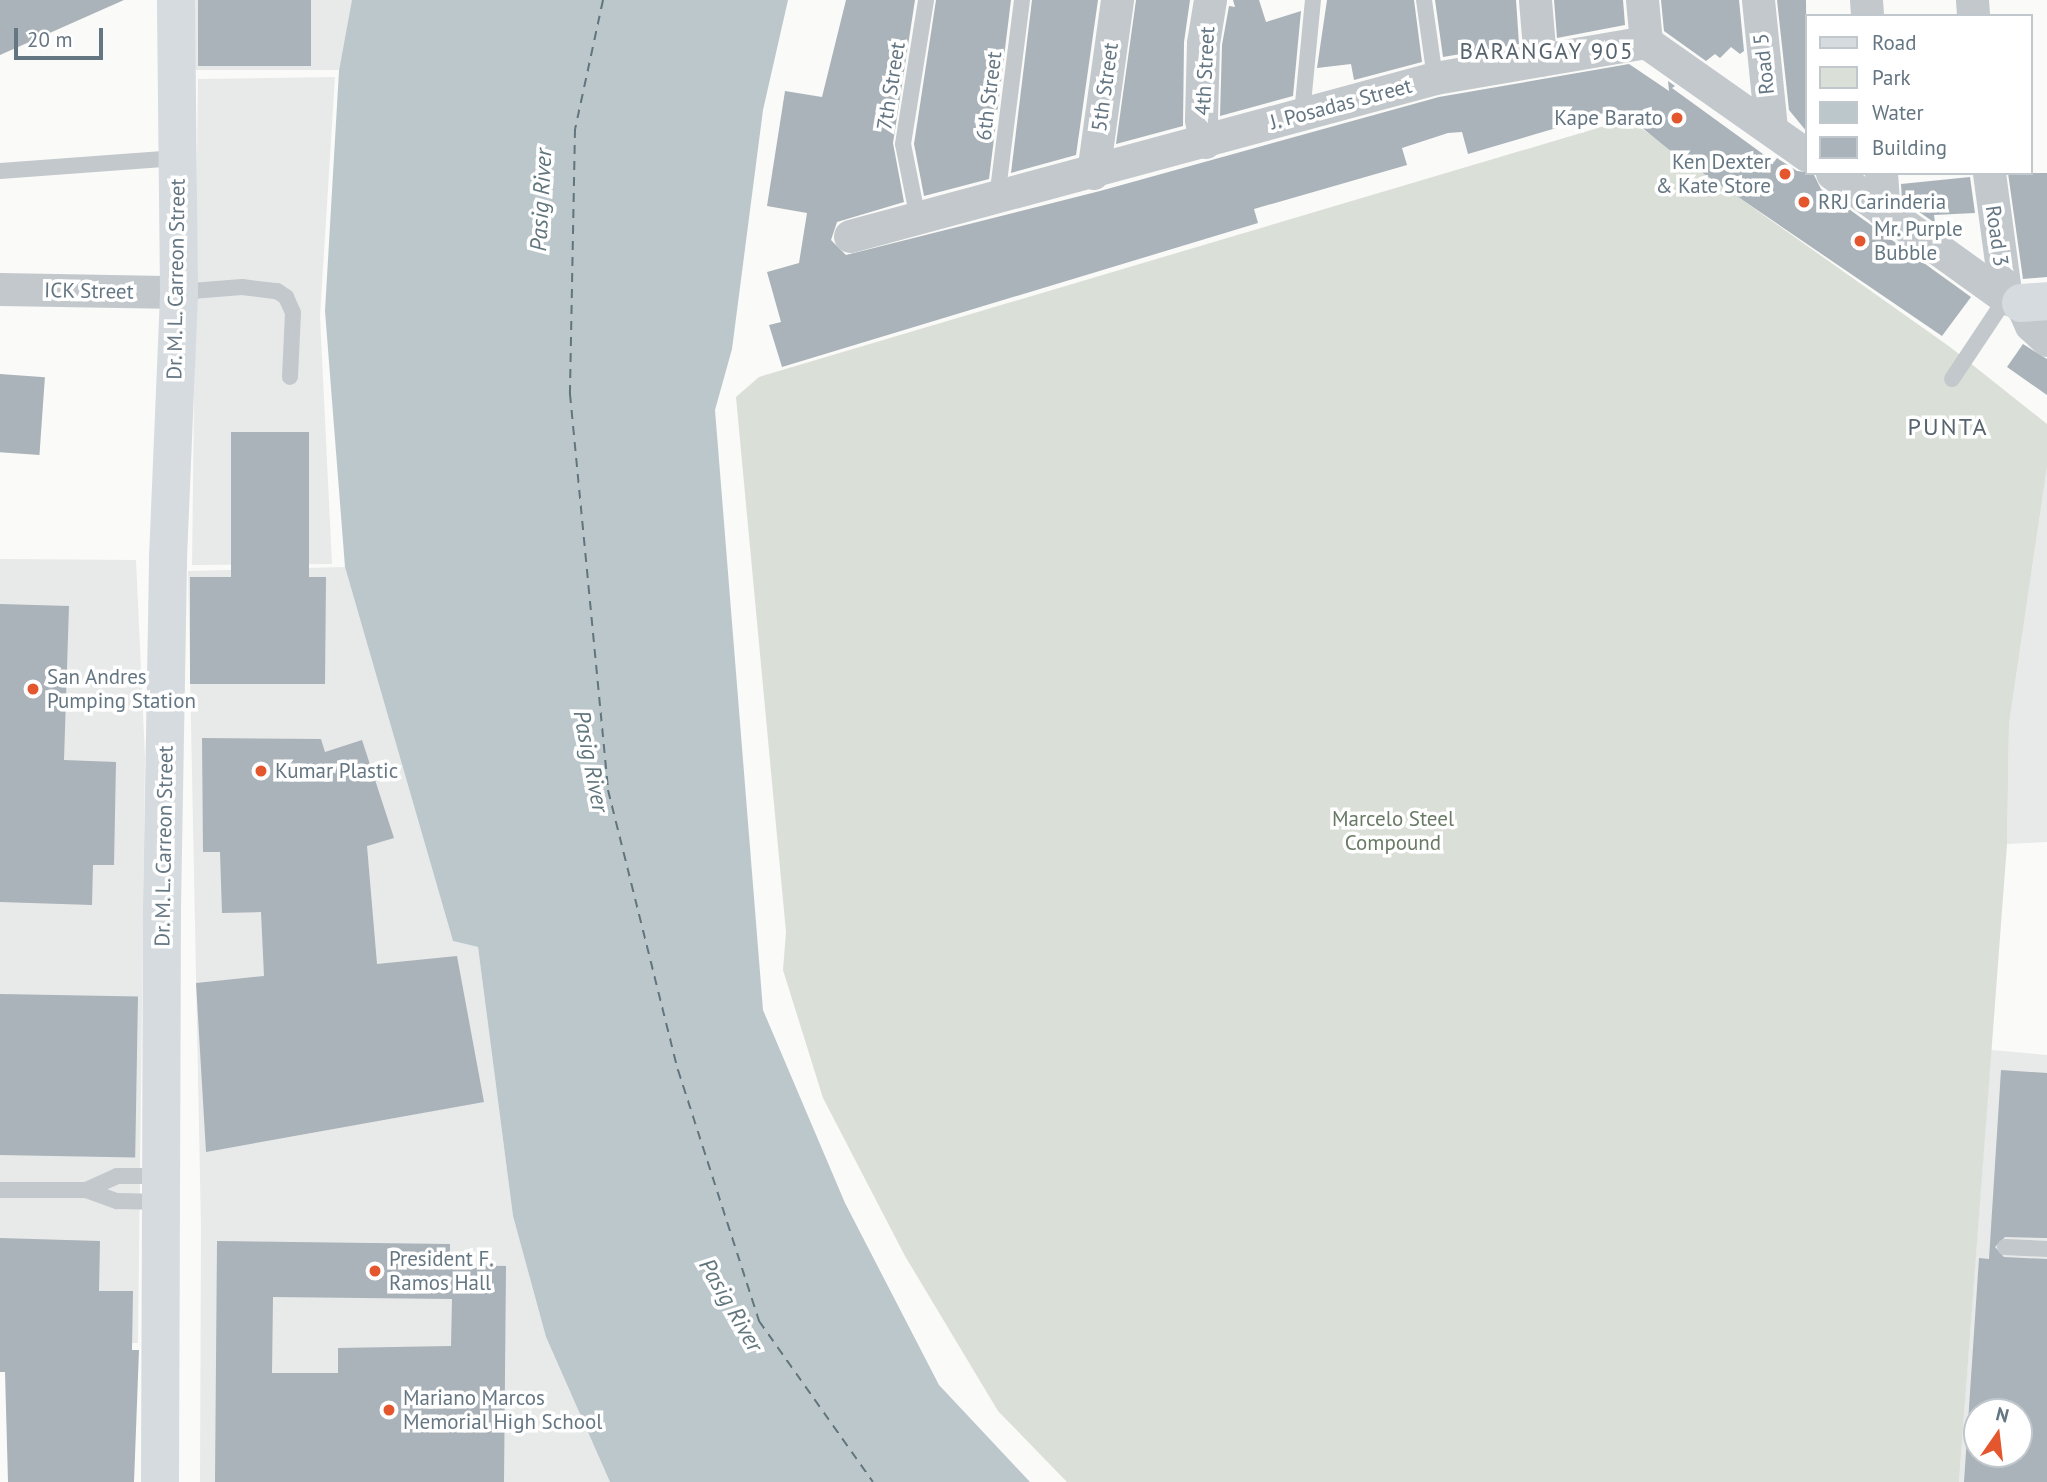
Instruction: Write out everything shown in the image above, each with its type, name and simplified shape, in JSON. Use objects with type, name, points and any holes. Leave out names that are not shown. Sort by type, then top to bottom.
[{"type":"main road","name":"Dr. M. L. Carreon Street","points":[[160,1482],[164,1189],[163,868],[179,292],[176,0]]},
{"type":"street","name":"5th Street","points":[[1093,173],[1116,0]]},
{"type":"street","name":"4th Street","points":[[1205,142],[1201,119],[1203,43],[1210,0]]},
{"type":"street","points":[[1535,0],[1540,60]]},
{"type":"street","points":[[1642,0],[1646,42],[1771,127],[1806,154]]},
{"type":"street","name":"Road 5","points":[[1758,0],[1771,127]]},
{"type":"street","name":"J. Posadas Street","points":[[850,236],[1093,173],[1434,78],[1646,42]]},
{"type":"street","points":[[1835,175],[1884,212],[2025,301],[2031,325],[2047,340]]},
{"type":"street","points":[[1881,175],[1884,212]]},
{"type":"street","name":"Road 3","points":[[1990,175],[2025,301]]},
{"type":"street","name":"ICK Street","points":[[0,289],[179,292]]},
{"type":"lane","name":"7th Street","points":[[918,219],[903,144],[926,0]]},
{"type":"lane","name":"6th Street","points":[[997,198],[1022,0]]},
{"type":"lane","points":[[1302,114],[1313,0]]},
{"type":"lane","points":[[1424,0],[1434,78]]},
{"type":"lane","points":[[0,171],[177,158]]},
{"type":"lane","points":[[179,292],[242,287],[277,291],[286,297],[293,313],[290,377]]},
{"type":"lane","points":[[1952,379],[2025,301]]},
{"type":"lane","points":[[86,1190],[117,1176],[164,1189]]},
{"type":"lane","points":[[0,1190],[86,1190],[117,1201],[164,1189]]},
{"type":"lane","points":[[2005,1247],[2047,1249]]},
{"type":"shaded area","points":[[193,0],[352,0],[352,70],[193,70]]},
{"type":"shaded area","points":[[335,77],[320,316],[332,564],[192,565],[198,79]]},
{"type":"shaded area","points":[[2047,467],[2047,842],[2007,844],[2009,724]]},
{"type":"shaded area","points":[[0,559],[136,560],[145,757],[138,1343],[0,1343]]},
{"type":"shaded area","points":[[345,567],[453,941],[478,947],[513,1216],[546,1337],[610,1482],[200,1482],[201,1228],[188,571]]},
{"type":"shaded area","points":[[1991,1050],[2047,1055],[2047,1482],[1959,1482],[1963,1428],[1963,1468],[2033,1468],[2033,1398],[1965,1398]]},
{"type":"green space","name":"Marcelo Steel Compound","points":[[1628,119],[1950,347],[2047,424],[2047,467],[2009,724],[2007,844],[1965,1398],[1963,1398],[1959,1482],[1067,1482],[998,1411],[905,1256],[823,1098],[783,970],[786,932],[736,397],[759,377]]},
{"type":"water","name":"Pasig River","points":[[352,0],[788,0],[763,110],[732,349],[715,410],[763,1010],[845,1203],[939,1385],[1030,1482],[610,1482],[546,1337],[513,1216],[478,947],[453,941],[345,567],[325,311],[339,71]]},
{"type":"building","points":[[0,0],[124,0],[0,55]]},
{"type":"building","points":[[198,0],[311,0],[311,66],[198,66]]},
{"type":"building","points":[[846,0],[915,0],[893,143],[904,202],[837,222],[831,240],[846,255],[1100,191],[1439,97],[1629,64],[1669,91],[1668,81],[1675,86],[1672,88],[1774,162],[1777,158],[1797,171],[1814,175],[1821,189],[1971,297],[1942,336],[1672,152],[1620,110],[1569,120],[1570,124],[1468,154],[1462,132],[1448,133],[1402,148],[1407,165],[1254,209],[1258,223],[782,367],[769,325],[781,322],[767,272],[799,263],[807,213],[767,206],[785,91],[822,97]]},
{"type":"building","points":[[936,0],[1011,0],[989,179],[924,196],[914,144]]},
{"type":"building","points":[[1032,0],[1098,0],[1076,155],[1011,173]]},
{"type":"building","points":[[1136,0],[1190,0],[1184,42],[1183,126],[1116,144]]},
{"type":"building","points":[[1233,0],[1259,0],[1266,22],[1301,11],[1293,96],[1220,116],[1222,45],[1229,6],[1235,7]]},
{"type":"building","points":[[1327,0],[1414,0],[1422,62],[1354,80],[1351,64],[1317,68]]},
{"type":"building","points":[[1435,0],[1516,0],[1519,44],[1443,57]]},
{"type":"building","points":[[1554,0],[1623,0],[1625,25],[1557,38]]},
{"type":"building","points":[[1661,0],[1739,0],[1744,51],[1740,54],[1731,47],[1720,58],[1715,54],[1706,61],[1664,31]]},
{"type":"building","points":[[1777,0],[1806,0],[1806,131],[1789,110]]},
{"type":"building","points":[[2047,173],[2047,277],[2023,279],[2008,175]]},
{"type":"building","points":[[1970,177],[1975,213],[1934,215],[1935,223],[1902,200],[1901,184]]},
{"type":"building","points":[[2023,344],[2047,359],[2047,395],[2007,367]]},
{"type":"building","points":[[0,374],[45,377],[39,455],[0,452]]},
{"type":"building","points":[[231,432],[309,432],[309,577],[326,577],[325,684],[190,684],[190,577],[231,577]]},
{"type":"building","points":[[0,604],[69,606],[64,760],[116,762],[114,865],[93,865],[92,905],[0,902]]},
{"type":"building","points":[[202,738],[321,739],[325,752],[362,740],[394,838],[367,846],[377,964],[457,956],[484,1102],[206,1152],[196,983],[264,976],[261,912],[222,913],[220,852],[203,852]]},
{"type":"building","points":[[0,994],[138,996],[135,1157],[0,1155]]},
{"type":"building","points":[[2001,1070],[2047,1073],[2047,1238],[2005,1237],[1995,1247],[2004,1257],[2047,1259],[2047,1482],[1964,1482],[1965,1468],[2033,1468],[2033,1398],[1970,1398],[1979,1258],[1989,1259]]},
{"type":"building","points":[[0,1238],[100,1241],[99,1291],[133,1291],[132,1350],[139,1350],[134,1482],[8,1482],[5,1372],[0,1372]]},
{"type":"building","name":"Mariano Marcos Memorial High School","points":[[217,1241],[450,1244],[450,1265],[506,1266],[504,1482],[215,1482]],"holes":[[[273,1297],[452,1299],[451,1346],[338,1348],[338,1373],[272,1373]]]},
{"type":"ferry route","points":[[603,0],[575,129],[570,394],[608,790],[678,1070],[759,1321],[873,1482]]},
{"type":"place","name":"Kape Barato","points":[[1677,118]]},
{"type":"place","name":"Ken Dexter & Kate Store","points":[[1785,174]]},
{"type":"place","name":"RRJ Carinderia","points":[[1804,202]]},
{"type":"place","name":"Mr. Purple Bubble","points":[[1860,241]]},
{"type":"place","name":"San Andres Pumping Station","points":[[33,689]]},
{"type":"place","name":"Kumar Plastic","points":[[261,771]]},
{"type":"place","name":"President F. Ramos Hall","points":[[375,1271]]},
{"type":"place","name":"Mariano Marcos Memorial High School","points":[[389,1410]]},
{"type":"district","name":"BARANGAY 905","points":[[1547,51]]},
{"type":"district","name":"PUNTA","points":[[1948,427]]}]
